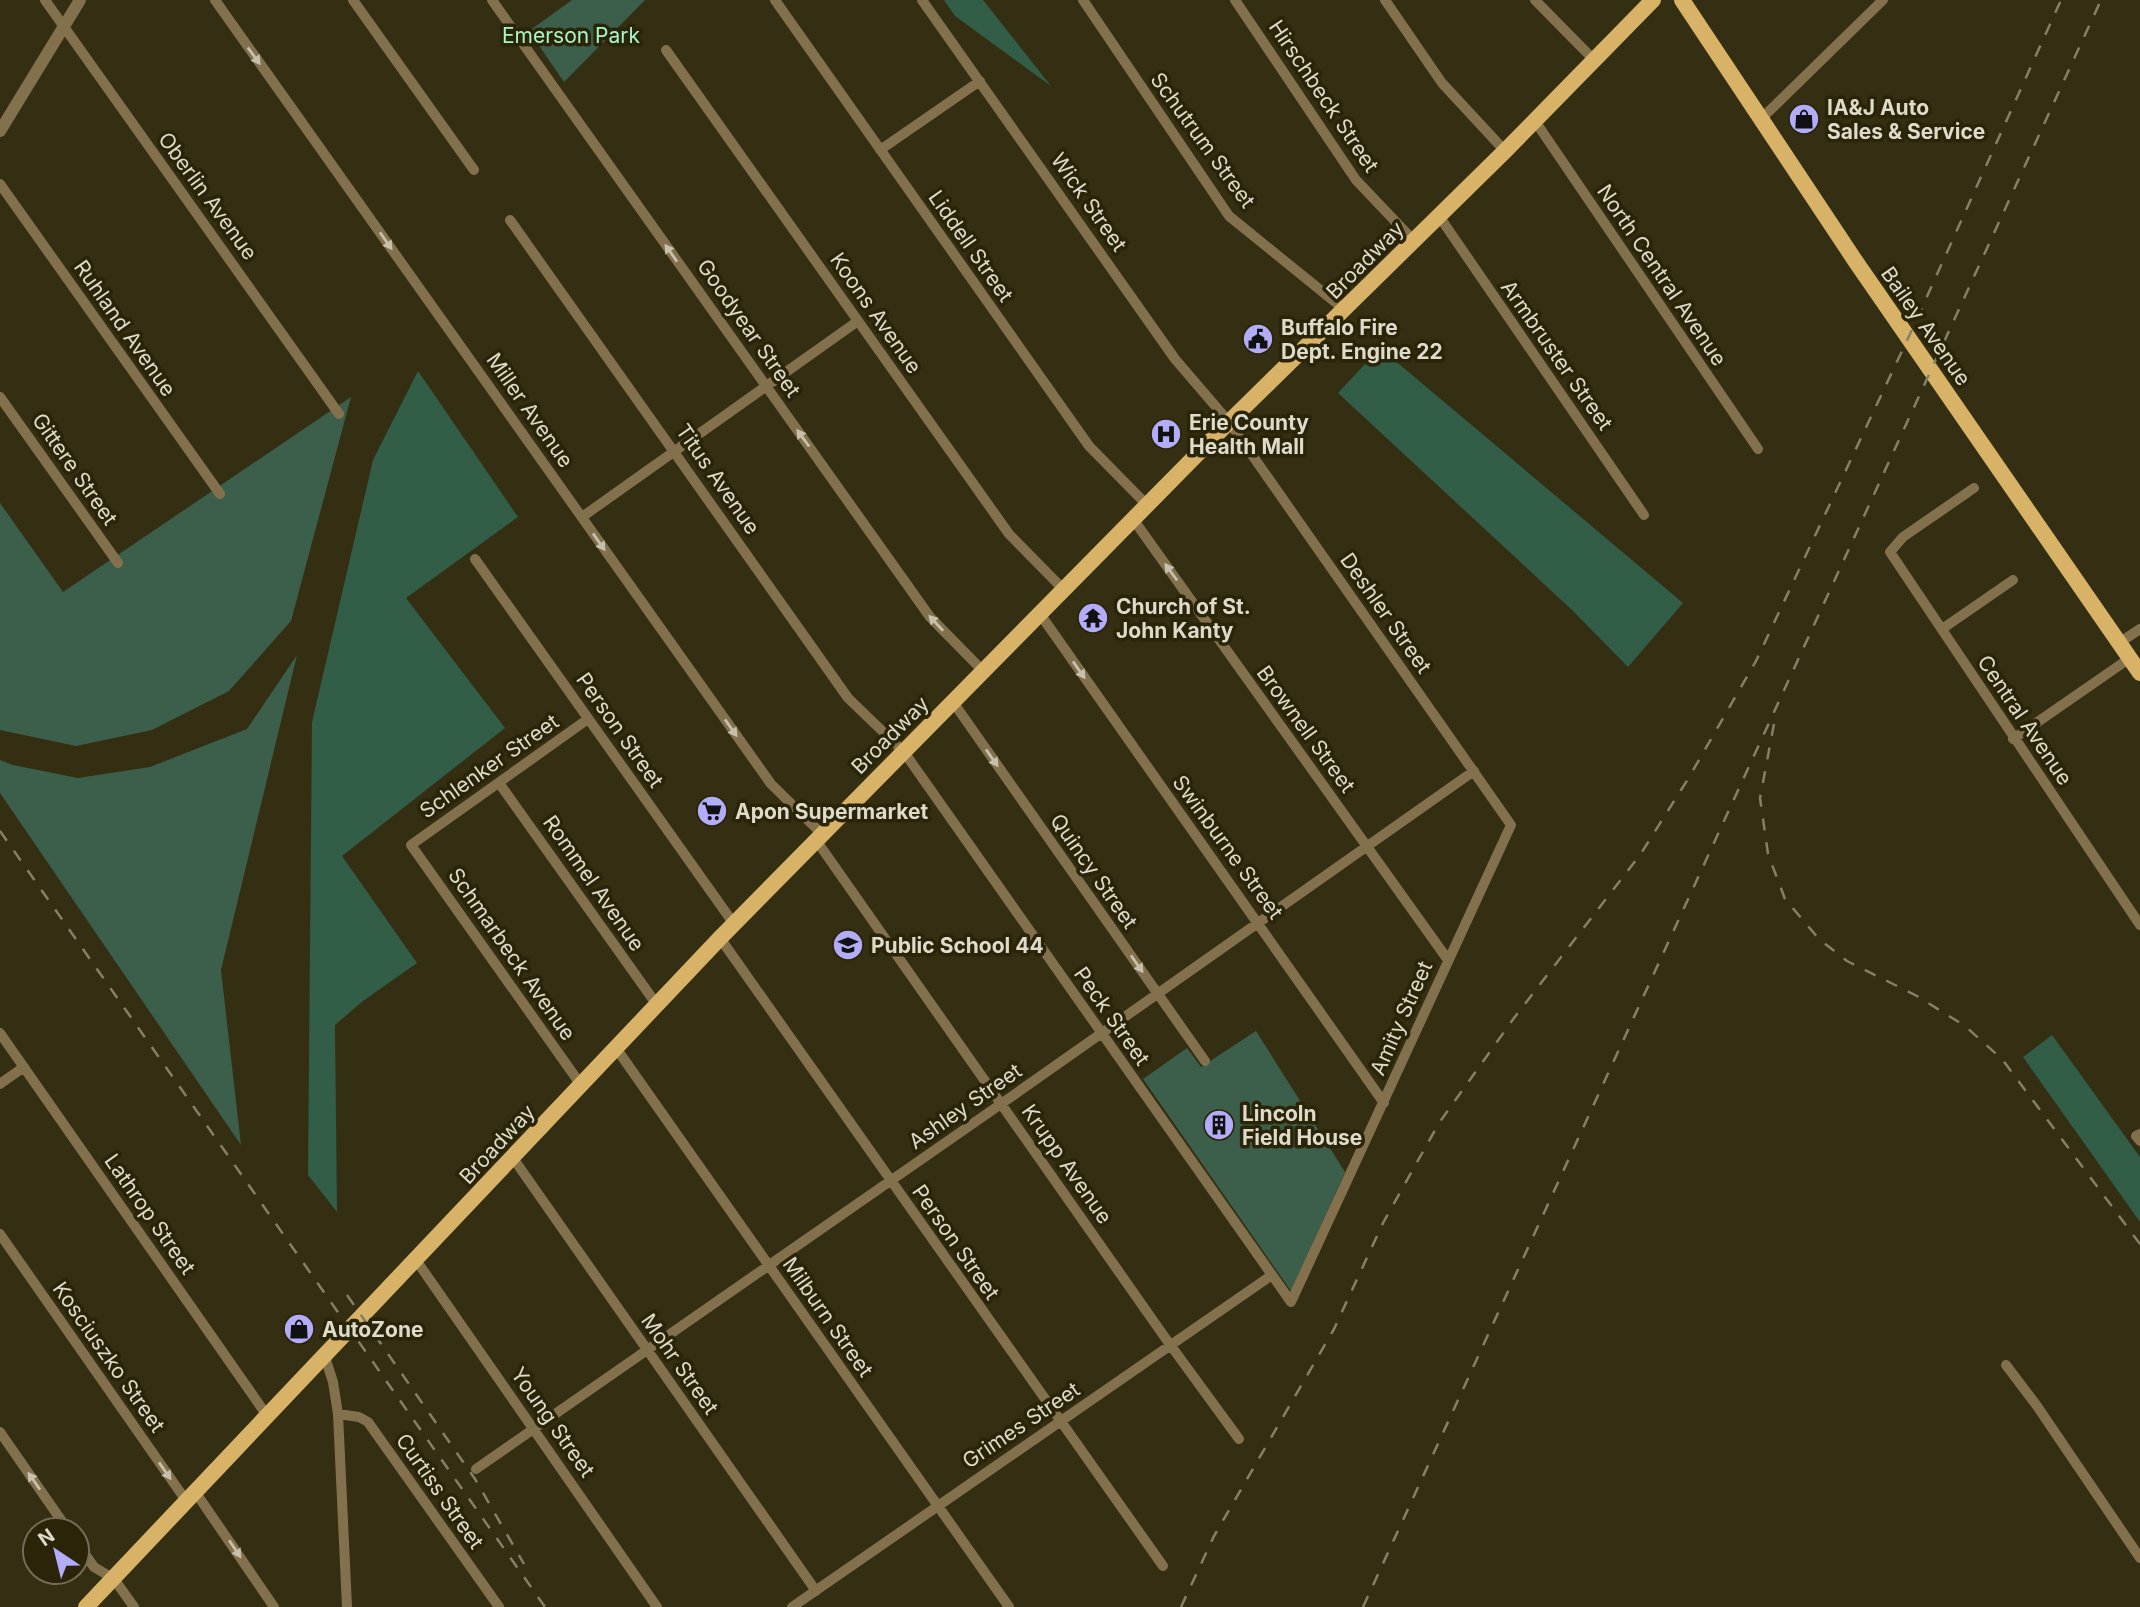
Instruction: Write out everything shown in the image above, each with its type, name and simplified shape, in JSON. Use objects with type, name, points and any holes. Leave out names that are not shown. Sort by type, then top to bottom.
[{"type":"main road","name":"Broadway","points":[[86,1607],[720,938],[1229,422],[1506,150],[1653,0]]},
{"type":"main road","name":"Bailey Avenue","points":[[1682,0],[1856,262],[2140,673]]},
{"type":"street","name":"Oberlin Avenue","points":[[45,0],[339,414]]},
{"type":"street","points":[[0,131],[80,0]]},
{"type":"street","name":"Miller Avenue","points":[[215,0],[771,784],[819,837]]},
{"type":"street","points":[[354,0],[474,170]]},
{"type":"street","name":"Goodyear Street","points":[[492,0],[930,617],[983,671]]},
{"type":"street","name":"Liddell Street","points":[[775,0],[1088,446],[1147,505]]},
{"type":"street","name":"Wick Street","points":[[922,0],[1175,359],[1229,422]]},
{"type":"street","name":"Schutrum Street","points":[[1083,0],[1229,216],[1345,310]]},
{"type":"street","name":"Hirschbeck Street","points":[[1235,0],[1356,180],[1413,242]]},
{"type":"street","points":[[1385,0],[1442,83],[1506,150]]},
{"type":"street","points":[[1535,0],[1595,61]]},
{"type":"street","points":[[1760,120],[1883,0]]},
{"type":"street","name":"Koons Avenue","points":[[666,50],[1009,534],[1064,590]]},
{"type":"street","points":[[880,150],[980,81]]},
{"type":"street","name":"North Central Avenue","points":[[1535,121],[1758,449]]},
{"type":"street","name":"Ruhland Avenue","points":[[0,184],[220,494]]},
{"type":"street","name":"Armbruster Street","points":[[1439,216],[1644,515]]},
{"type":"street","name":"Titus Avenue","points":[[510,220],[848,698],[904,752]]},
{"type":"street","points":[[582,517],[858,321]]},
{"type":"street","name":"Gittere Street","points":[[0,397],[118,563]]},
{"type":"street","name":"Deshler Street","points":[[1229,422],[1511,825]]},
{"type":"street","name":"Central Avenue","points":[[1973,488],[1903,537],[1889,552],[2140,925]]},
{"type":"street","name":"Brownell Street","points":[[1133,519],[1448,960]]},
{"type":"street","name":"Person Street","points":[[475,559],[734,924]]},
{"type":"street","points":[[1942,629],[2013,580]]},
{"type":"street","name":"Swinburne Street","points":[[1040,614],[1384,1102]]},
{"type":"street","points":[[2119,643],[2140,629]]},
{"type":"street","points":[[2013,739],[2130,659]]},
{"type":"street","name":"Quincy Street","points":[[953,702],[1205,1061]]},
{"type":"street","name":"Schlenker Street","points":[[411,845],[588,719]]},
{"type":"street","name":"Peck Street","points":[[904,752],[1291,1302]]},
{"type":"street","name":"Ashley Street","points":[[476,1469],[1002,1104],[1474,771]]},
{"type":"street","name":"Rommel Avenue","points":[[499,783],[657,1005]]},
{"type":"street","name":"Amity Street","points":[[1291,1302],[1511,825]]},
{"type":"street","name":"Krupp Avenue","points":[[819,837],[1002,1104],[1239,1439]]},
{"type":"street","name":"Schmarbeck Avenue","points":[[411,845],[581,1085]]},
{"type":"street","name":"Person Street","points":[[720,938],[1163,1566]]},
{"type":"street","name":"Lathrop Street","points":[[0,1033],[268,1417]]},
{"type":"street","name":"Milburn Street","points":[[616,1048],[1009,1607]]},
{"type":"street","points":[[0,1084],[24,1068]]},
{"type":"street","name":"Mohr Street","points":[[513,1158],[816,1591]]},
{"type":"street","name":"Kosciuszko Street","points":[[0,1234],[274,1607]]},
{"type":"street","name":"Young Street","points":[[416,1260],[657,1607]]},
{"type":"street","name":"Grimes Street","points":[[792,1607],[1272,1275]]},
{"type":"street","points":[[325,1357],[333,1382],[338,1414],[347,1607]]},
{"type":"street","points":[[2006,1365],[2038,1406],[2140,1558]]},
{"type":"street","name":"Curtiss Street","points":[[338,1414],[359,1417],[368,1422],[499,1607]]},
{"type":"street","points":[[0,1432],[58,1516]]},
{"type":"street","points":[[91,1563],[114,1579],[134,1607]]},
{"type":"green space","name":"Emerson Park","points":[[572,0],[645,0],[564,82],[529,31]]},
{"type":"green space","points":[[944,0],[983,0],[1051,86],[955,16]]},
{"type":"green space","points":[[1380,348],[1683,603],[1628,667],[1572,610],[1338,393]]},
{"type":"green space","points":[[418,371],[518,517],[406,598],[505,728],[342,856],[417,963],[363,1001],[335,1025],[337,1212],[308,1175],[312,722],[373,460]]},
{"type":"green space","points":[[351,397],[291,621],[229,691],[152,730],[76,746],[0,730],[0,503],[63,592]]},
{"type":"green space","points":[[297,655],[221,970],[241,1145],[0,793],[0,760],[78,778],[150,767],[247,729]]},
{"type":"green space","points":[[1256,1031],[1345,1172],[1291,1291],[1143,1079],[1187,1048],[1201,1067]]},
{"type":"green space","points":[[2052,1035],[2140,1157],[2140,1222],[2023,1057]]},
{"type":"railway","points":[[1181,1607],[1214,1536],[1334,1329],[1383,1223],[1439,1123],[1514,1018],[1640,855],[1688,779],[1756,661],[1910,334],[2061,0]]},
{"type":"railway","points":[[1363,1607],[2101,0]]},
{"type":"railway","points":[[1774,724],[1760,798],[1768,854],[1785,899],[1819,939],[1847,961],[1917,996],[1965,1026],[2002,1059],[2140,1244]]},
{"type":"railway","points":[[0,831],[545,1607]]},
{"type":"railway","points":[[347,1295],[475,1479],[524,1564]]},
{"type":"place","name":"IA&J Auto Sales & Service","points":[[1804,119]]},
{"type":"place","name":"Buffalo Fire Dept. Engine 22","points":[[1258,339]]},
{"type":"place","name":"Erie County Health Mall","points":[[1166,434]]},
{"type":"place","name":"Church of St. John Kanty","points":[[1093,618]]},
{"type":"place","name":"Apon Supermarket","points":[[712,811]]},
{"type":"place","name":"Public School 44","points":[[848,945]]},
{"type":"place","name":"Lincoln Field House","points":[[1219,1125]]},
{"type":"place","name":"AutoZone","points":[[299,1329]]}]
